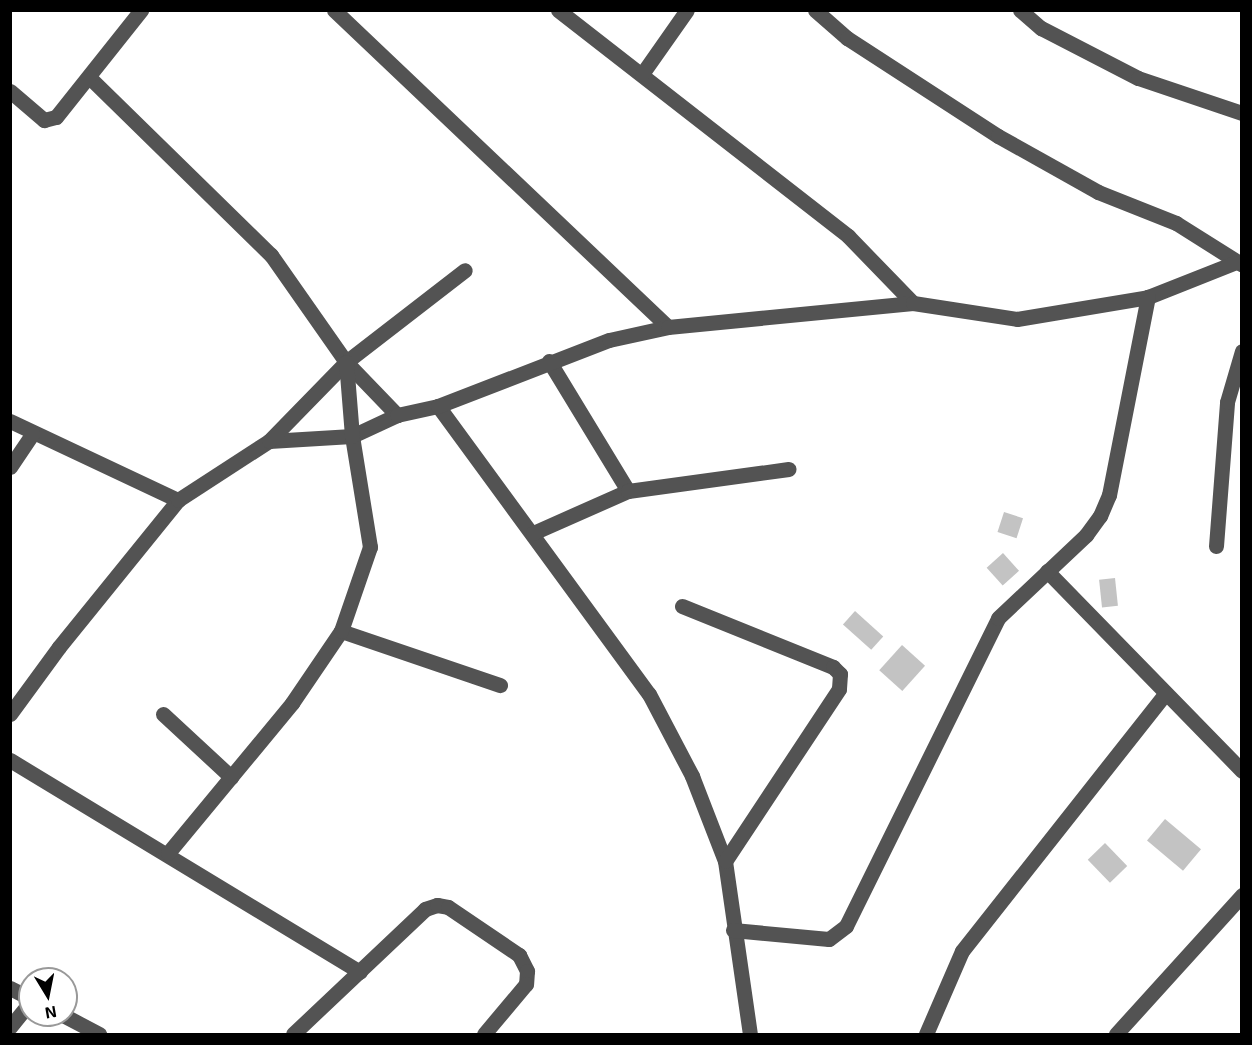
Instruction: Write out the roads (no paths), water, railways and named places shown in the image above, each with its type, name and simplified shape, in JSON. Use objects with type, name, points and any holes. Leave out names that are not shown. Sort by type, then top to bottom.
[{"type":"street","points":[[10,91],[44,120],[50,120],[89,77],[141,10]]},
{"type":"street","points":[[334,10],[668,327]]},
{"type":"street","points":[[558,10],[849,236],[913,303]]},
{"type":"street","points":[[642,74],[687,10]]},
{"type":"street","points":[[815,10],[847,38],[998,136],[1098,192],[1176,223],[1210,242],[1238,264]]},
{"type":"street","points":[[1020,10],[1041,28],[1138,78],[1242,113]]},
{"type":"street","points":[[89,77],[271,255],[346,362],[397,415]]},
{"type":"street","points":[[269,441],[352,436],[397,415],[438,406],[549,361],[609,340],[668,327],[913,303],[980,316],[1017,319],[1148,297],[1238,264]]},
{"type":"street","points":[[10,714],[59,647],[178,500],[269,441],[346,362],[465,270]]},
{"type":"street","points":[[733,930],[829,939],[839,934],[998,618],[1086,535],[1109,495],[1148,297]]},
{"type":"street","points":[[1216,546],[1227,402],[1242,351]]},
{"type":"street","points":[[549,361],[628,491]]},
{"type":"street","points":[[168,853],[292,703],[341,632],[370,547],[352,436],[346,362]]},
{"type":"street","points":[[438,406],[650,694],[693,776],[724,861],[733,930],[751,1018],[750,1035]]},
{"type":"street","points":[[10,421],[32,434],[178,500]]},
{"type":"street","points":[[10,467],[32,434]]},
{"type":"street","points":[[533,533],[628,491],[789,470]]},
{"type":"street","points":[[1047,571],[1242,771]]},
{"type":"street","points":[[682,606],[833,667],[840,674],[838,689],[724,861]]},
{"type":"street","points":[[341,632],[500,685]]},
{"type":"street","points":[[926,1035],[962,951],[1165,694]]},
{"type":"street","points":[[163,714],[231,777]]},
{"type":"street","points":[[10,760],[168,853],[360,972]]},
{"type":"street","points":[[1116,1035],[1242,895]]},
{"type":"street","points":[[293,1035],[425,909],[437,905],[448,908],[519,955],[526,971],[526,984],[484,1035]]},
{"type":"street","points":[[78,1023],[99,1035]]}]
